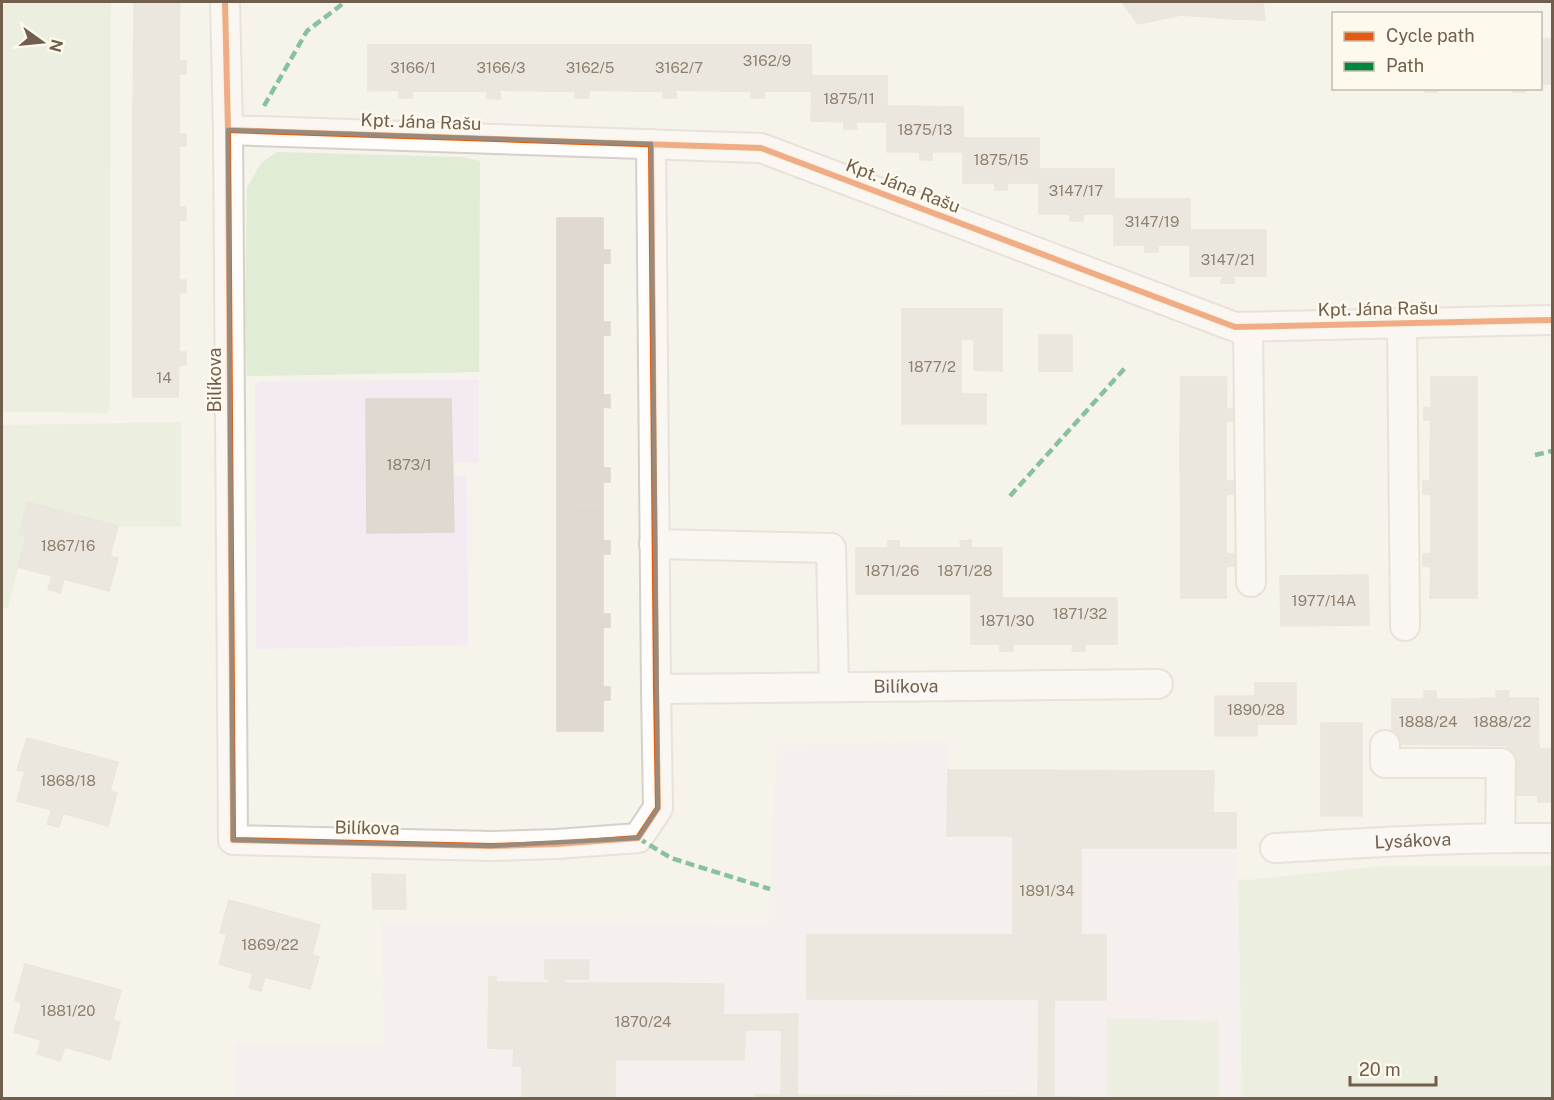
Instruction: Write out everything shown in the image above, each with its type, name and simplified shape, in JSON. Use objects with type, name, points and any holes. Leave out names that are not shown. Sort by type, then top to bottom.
[{"type":"street","name":"Bilíkova","points":[[225,2],[233,840],[491,846],[638,838],[658,808],[651,144]]},
{"type":"street","name":"Kpt. Jána Rašu","points":[[228,130],[761,148],[1235,327],[1552,320]]},
{"type":"street","name":"Kpt. Jána Rašu","points":[[1402,323],[1405,626]]},
{"type":"street","points":[[1248,327],[1251,582]]},
{"type":"street","points":[[654,544],[831,548],[834,687]]},
{"type":"street","name":"Bilíkova","points":[[656,689],[1158,684]]},
{"type":"street","points":[[1385,744],[1385,762],[1501,763],[1500,838]]},
{"type":"street","name":"Lysákova","points":[[1275,848],[1409,840],[1552,838]]},
{"type":"highlighted area","points":[[228,130],[651,144],[658,808],[638,838],[491,846],[233,840]]},
{"type":"shaded area","points":[[479,380],[479,462],[454,463],[455,476],[467,476],[468,645],[256,649],[255,386],[259,381]]},
{"type":"shaded area","points":[[947,742],[948,770],[1214,771],[1213,813],[1236,813],[1242,1098],[234,1098],[236,1043],[384,1045],[382,922],[768,926],[777,745]]},
{"type":"green space","points":[[2,2],[111,2],[110,402],[107,413],[2,412]]},
{"type":"green space","points":[[277,152],[462,157],[480,161],[479,372],[247,376],[245,322],[247,188],[261,163]]},
{"type":"green space","points":[[181,422],[181,527],[118,526],[27,502],[19,534],[26,537],[8,608],[2,607],[2,425]]},
{"type":"green space","points":[[1382,866],[1552,866],[1552,1098],[1242,1098],[1238,879],[1248,880]]},
{"type":"green space","points":[[1107,1018],[1218,1021],[1219,1098],[1107,1098]]},
{"type":"building","points":[[134,2],[180,2],[179,30],[134,30]]},
{"type":"building","points":[[1122,2],[1263,2],[1265,20],[1181,15],[1138,24]]},
{"type":"building","points":[[134,30],[179,30],[179,61],[186,61],[186,74],[179,74],[179,103],[133,103]]},
{"type":"building","points":[[1542,39],[1552,39],[1552,84],[1542,84]]},
{"type":"building","points":[[368,45],[457,45],[457,91],[412,91],[412,98],[399,98],[399,90],[368,91]]},
{"type":"building","points":[[457,45],[546,45],[546,91],[500,90],[500,99],[487,98],[487,91],[457,91]]},
{"type":"building","points":[[546,45],[634,45],[634,91],[589,90],[589,98],[575,98],[575,91],[546,91]]},
{"type":"building","points":[[634,45],[723,45],[723,91],[676,90],[676,98],[663,98],[663,91],[634,91]]},
{"type":"building","points":[[723,45],[811,45],[812,91],[764,91],[764,98],[751,98],[751,91],[723,91]]},
{"type":"building","points":[[812,76],[887,76],[887,122],[856,122],[857,129],[844,129],[844,122],[811,121]]},
{"type":"building","points":[[1425,90],[1438,90],[1437,92],[1425,92]]},
{"type":"building","points":[[1513,90],[1525,90],[1525,92],[1513,92]]},
{"type":"building","points":[[133,103],[179,103],[179,134],[186,134],[186,146],[179,146],[179,177],[133,177]]},
{"type":"building","points":[[887,106],[963,107],[963,152],[932,152],[932,160],[920,160],[920,152],[887,152]]},
{"type":"building","points":[[963,138],[1039,138],[1039,183],[1008,183],[1007,190],[995,190],[995,183],[963,183]]},
{"type":"building","points":[[1039,169],[1114,169],[1114,214],[1083,214],[1083,221],[1070,221],[1070,214],[1039,214]]},
{"type":"building","points":[[133,177],[179,177],[179,207],[186,207],[186,220],[179,220],[179,250],[133,250]]},
{"type":"building","points":[[1114,199],[1190,199],[1190,245],[1158,245],[1158,252],[1145,252],[1145,245],[1114,245]]},
{"type":"building","points":[[557,218],[603,218],[603,250],[610,250],[610,263],[603,263],[603,292],[557,292]]},
{"type":"building","points":[[1190,230],[1266,230],[1266,276],[1234,276],[1234,283],[1221,283],[1222,276],[1190,276]]},
{"type":"building","points":[[133,250],[179,250],[179,280],[186,280],[186,292],[179,293],[179,324],[133,323]]},
{"type":"building","points":[[557,292],[603,292],[603,322],[610,322],[610,335],[603,335],[603,365],[557,365]]},
{"type":"building","points":[[902,309],[974,309],[974,339],[961,339],[961,394],[986,394],[986,424],[902,424]]},
{"type":"building","points":[[974,309],[1002,309],[1002,371],[974,370]]},
{"type":"building","points":[[133,323],[179,324],[179,352],[186,352],[186,365],[179,365],[178,397],[133,397]]},
{"type":"building","points":[[1039,335],[1072,335],[1072,371],[1039,371]]},
{"type":"building","points":[[557,365],[603,365],[603,395],[610,395],[610,408],[603,407],[603,438],[557,438]]},
{"type":"building","points":[[1181,377],[1227,377],[1226,409],[1234,409],[1233,421],[1226,421],[1226,451],[1180,451]]},
{"type":"building","points":[[1431,377],[1477,377],[1477,451],[1430,451],[1431,420],[1424,420],[1424,407],[1431,408]]},
{"type":"building","points":[[366,399],[451,399],[454,532],[367,533]]},
{"type":"building","points":[[557,438],[603,438],[603,468],[610,468],[610,482],[603,482],[603,511],[557,512]]},
{"type":"building","points":[[1180,451],[1226,451],[1226,481],[1234,481],[1234,494],[1226,494],[1226,524],[1181,524]]},
{"type":"building","points":[[1430,451],[1477,451],[1477,524],[1431,524],[1431,494],[1423,494],[1423,481],[1430,481]]},
{"type":"building","points":[[27,502],[118,526],[110,556],[118,558],[109,591],[64,579],[60,593],[48,589],[52,576],[18,567],[26,537],[19,534]]},
{"type":"building","points":[[603,511],[603,541],[610,541],[610,554],[603,554],[603,585],[557,585],[557,512]]},
{"type":"building","points":[[1181,524],[1226,524],[1226,554],[1234,554],[1234,566],[1226,566],[1226,598],[1181,598]]},
{"type":"building","points":[[1431,524],[1477,524],[1477,598],[1430,598],[1431,566],[1423,566],[1423,554],[1431,554]]},
{"type":"building","points":[[971,540],[971,548],[1002,548],[1002,594],[929,594],[929,548],[961,548],[960,541]]},
{"type":"building","points":[[888,541],[899,541],[899,548],[929,548],[929,594],[856,594],[856,548],[888,548]]},
{"type":"building","points":[[1368,575],[1369,625],[1281,626],[1280,576]]},
{"type":"building","points":[[557,585],[603,585],[603,614],[610,614],[610,627],[603,627],[603,658],[557,658]]},
{"type":"building","points":[[971,594],[1002,594],[1002,598],[1043,598],[1043,644],[1013,644],[1013,651],[1000,651],[1000,644],[971,644]]},
{"type":"building","points":[[1043,598],[1117,598],[1117,644],[1085,644],[1085,651],[1072,651],[1073,644],[1043,644]]},
{"type":"building","points":[[557,658],[603,658],[603,687],[610,687],[610,700],[603,700],[603,731],[557,731]]},
{"type":"building","points":[[1255,683],[1296,683],[1296,724],[1257,724],[1257,736],[1215,736],[1215,696],[1255,696]]},
{"type":"building","points":[[1424,691],[1436,691],[1436,699],[1465,699],[1465,745],[1392,744],[1392,699],[1424,699]]},
{"type":"building","points":[[1496,691],[1509,691],[1508,698],[1538,698],[1539,746],[1465,745],[1465,699],[1496,698]]},
{"type":"building","points":[[1321,723],[1362,723],[1362,816],[1321,816]]},
{"type":"building","points":[[27,738],[118,762],[110,791],[117,793],[108,826],[63,813],[59,827],[47,824],[52,810],[17,801],[25,771],[17,770]]},
{"type":"building","points":[[1507,746],[1539,746],[1539,749],[1552,749],[1550,802],[1538,802],[1538,795],[1507,795]]},
{"type":"building","points":[[948,770],[1214,771],[1213,813],[1236,813],[1236,848],[1081,848],[1081,935],[1106,935],[1106,1000],[1054,1000],[1054,1097],[1038,1097],[1039,999],[807,999],[807,935],[1013,935],[1013,836],[947,836]]},
{"type":"building","points":[[372,874],[405,875],[406,909],[373,909]]},
{"type":"building","points":[[229,900],[320,925],[312,955],[319,957],[310,989],[265,977],[261,991],[249,988],[253,974],[219,964],[227,934],[220,933]]},
{"type":"building","points":[[545,960],[589,960],[588,979],[565,979],[565,983],[724,984],[723,1015],[798,1014],[797,1095],[781,1095],[782,1030],[745,1030],[744,1060],[615,1060],[615,1098],[522,1098],[522,1066],[513,1066],[514,1049],[488,1048],[489,977],[496,977],[496,982],[549,983],[549,979],[545,979]]},
{"type":"building","points":[[25,964],[121,990],[113,1020],[120,1022],[110,1060],[65,1047],[60,1061],[37,1054],[41,1040],[14,1032],[22,1003],[15,1000]]},
{"type":"building","points":[[755,1095],[1080,1097],[1080,1098],[755,1098]]},
{"type":"marked path","points":[[264,106],[307,31],[345,2]]},
{"type":"marked path","points":[[1010,496],[1125,368]]},
{"type":"marked path","points":[[1535,455],[1552,451]]},
{"type":"marked path","points":[[638,838],[671,858],[770,889]]},
{"type":"cycle path","points":[[225,2],[233,840],[491,846],[638,838],[658,808],[651,144]]},
{"type":"cycle path","points":[[228,130],[761,148],[1235,327],[1552,320]]}]
